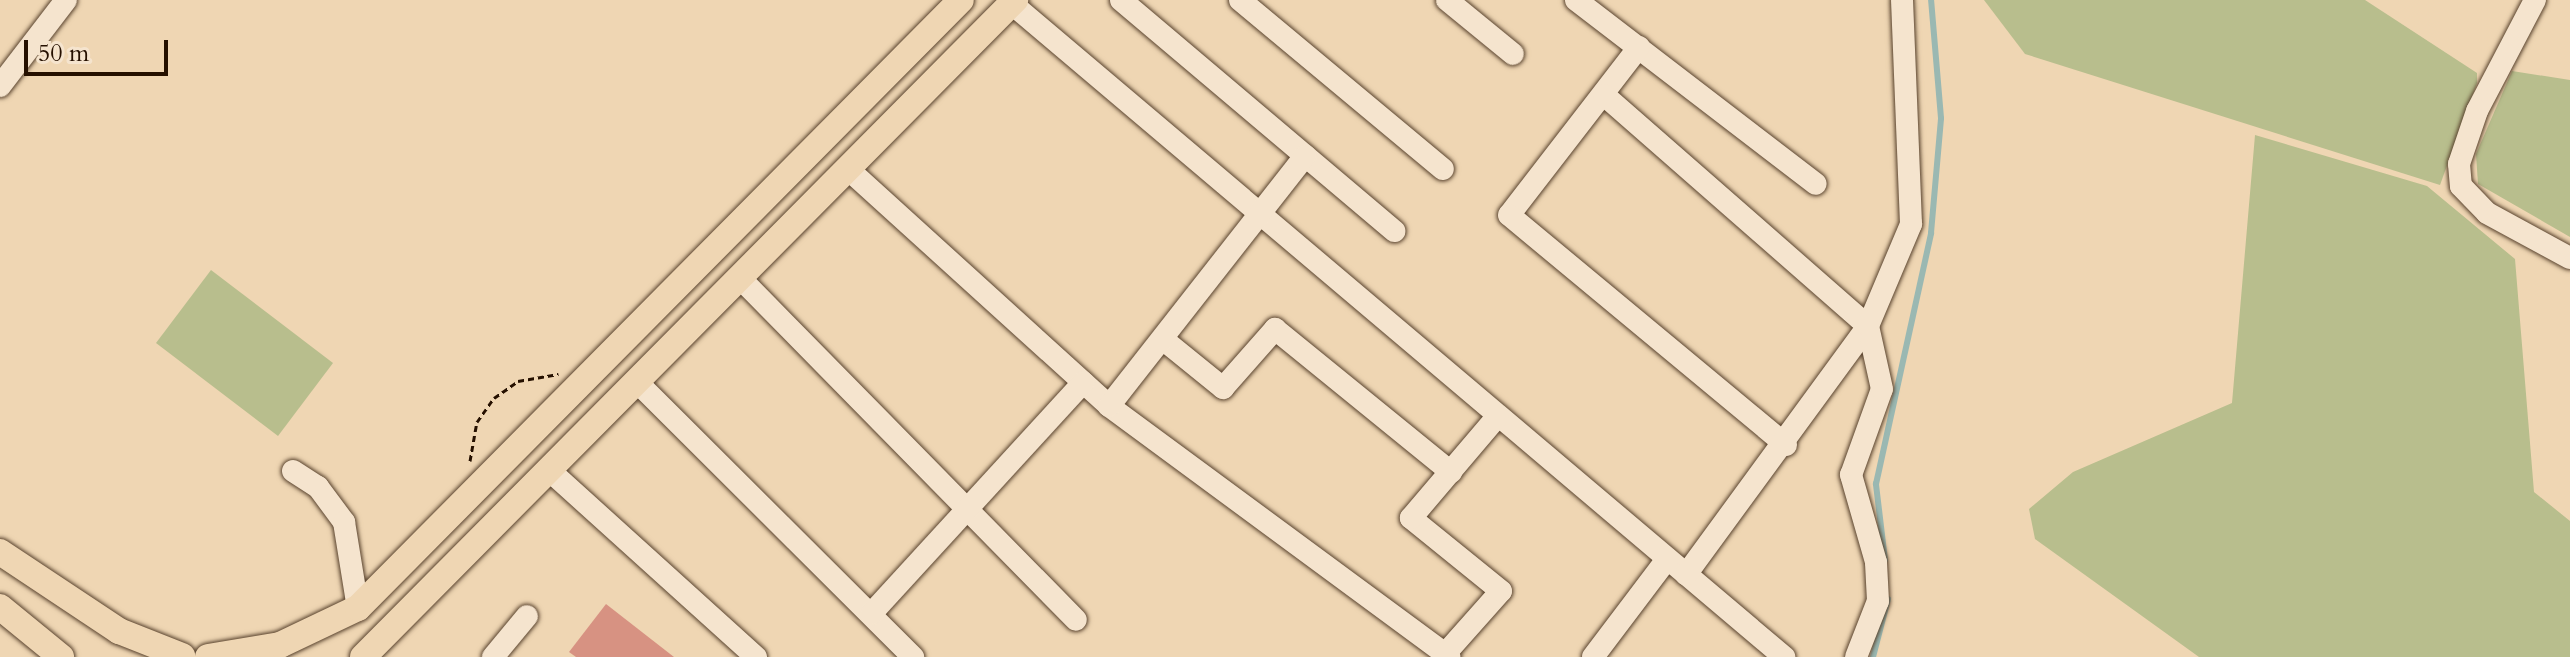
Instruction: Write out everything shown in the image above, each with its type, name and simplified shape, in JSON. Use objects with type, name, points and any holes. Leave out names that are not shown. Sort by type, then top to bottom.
[{"type":"main road","points":[[208,657],[295,640],[358,608],[961,0]]},
{"type":"main road","points":[[365,656],[1013,2]]},
{"type":"main road","points":[[591,373],[631,388]]},
{"type":"main road","points":[[0,552],[119,631],[186,656]]},
{"type":"main road","points":[[0,607],[61,657]]},
{"type":"main road","points":[[148,657],[186,656]]},
{"type":"street","points":[[0,86],[66,0]]},
{"type":"street","points":[[1121,0],[1394,231]]},
{"type":"street","points":[[1240,0],[1443,169]]},
{"type":"street","points":[[1447,0],[1513,54]]},
{"type":"street","points":[[1576,0],[1816,184]]},
{"type":"street","points":[[1686,575],[1786,445],[1868,326],[1911,224],[1902,0]]},
{"type":"street","points":[[2535,0],[2477,111],[2459,164],[2461,186],[2487,213],[2570,258]]},
{"type":"street","points":[[1013,2],[1258,216],[1784,657]]},
{"type":"street","points":[[1639,47],[1509,215],[1786,445]]},
{"type":"street","points":[[1604,95],[1868,326],[1882,389],[1851,475],[1876,562],[1878,601],[1856,657]]},
{"type":"street","points":[[1109,406],[1165,341],[1305,156]]},
{"type":"street","points":[[848,169],[1109,406],[1447,656],[1501,591],[1411,518],[1497,417]]},
{"type":"street","points":[[740,278],[965,512],[1076,620]]},
{"type":"street","points":[[1165,341],[1223,388],[1275,329],[1451,472]]},
{"type":"street","points":[[871,614],[1083,383]]},
{"type":"street","points":[[631,388],[913,657]]},
{"type":"street","points":[[549,470],[756,657]]},
{"type":"street","points":[[293,471],[318,487],[344,522],[358,608]]},
{"type":"street","points":[[1593,657],[1667,559]]},
{"type":"street","points":[[493,657],[527,616]]},
{"type":"path","points":[[476,489],[472,436],[494,398],[532,376],[591,373]]},
{"type":"green space","points":[[1984,0],[2365,0],[2477,73],[2477,83],[2440,185],[2025,54]]},
{"type":"green space","points":[[2512,71],[2570,80],[2570,237],[2478,184],[2476,154]]},
{"type":"green space","points":[[2255,135],[2427,186],[2515,259],[2534,492],[2570,521],[2570,657],[2199,657],[2035,539],[2029,509],[2073,472],[2232,403]]},
{"type":"green space","points":[[211,270],[333,363],[278,436],[156,343]]},
{"type":"building","points":[[606,604],[674,657],[576,657],[569,652]]},
{"type":"waterway","points":[[1885,560],[1876,484],[1931,233],[1941,118],[1931,0]]},
{"type":"waterway","points":[[1873,657],[1888,599]]}]
